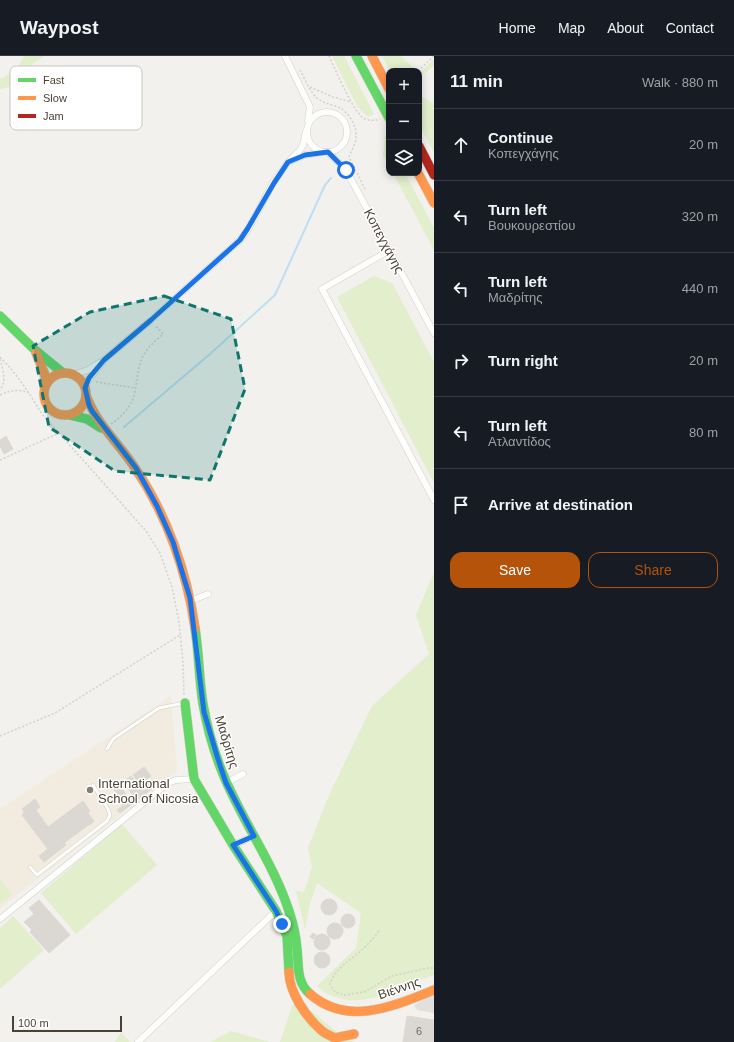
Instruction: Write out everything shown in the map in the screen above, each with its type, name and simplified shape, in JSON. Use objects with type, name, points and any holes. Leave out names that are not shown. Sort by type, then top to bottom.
[{"type":"main road","points":[[356,56],[385,119]]},
{"type":"main road","points":[[372,56],[386,83]]},
{"type":"main road","points":[[422,152],[434,175]]},
{"type":"main road","points":[[420,176],[434,203]]},
{"type":"main road","points":[[0,316],[35,350],[68,374],[82,381],[86,391],[85,402],[82,408],[70,415],[63,416],[50,410],[46,405],[44,398],[46,384],[45,375],[35,350]]},
{"type":"main road","points":[[46,384],[56,375],[68,374]]},
{"type":"main road","name":"Μαδρίτης","points":[[86,391],[92,411],[136,468],[157,506],[173,542],[190,601],[204,712],[226,783],[282,889],[289,908],[297,949],[298,971],[301,982],[305,990],[322,1003],[350,1012],[372,1011]]},
{"type":"main road","name":"Μαδρίτης","points":[[70,415],[87,419],[109,434]]},
{"type":"main road","points":[[185,703],[194,779],[233,845],[276,911],[287,936],[289,981],[293,992],[300,1005],[322,1030],[335,1038],[354,1034]]},
{"type":"main road","name":"Βιέννης","points":[[372,1011],[434,990]]},
{"type":"street","points":[[68,374],[88,370],[104,360],[240,240],[274,183],[288,162],[303,145],[310,107],[285,56]]},
{"type":"street","points":[[288,162],[305,155],[335,150],[345,141],[347,127],[344,120],[339,115],[325,111],[312,117],[308,123]]},
{"type":"street","points":[[306,132],[309,143],[318,151],[326,152]]},
{"type":"street","name":"Κοπεγχάγης","points":[[326,152],[346,170],[434,333]]},
{"type":"street","points":[[390,250],[322,289],[434,500]]},
{"type":"street","points":[[86,391],[89,378],[104,360]]},
{"type":"street","points":[[190,601],[208,594]]},
{"type":"street","points":[[226,783],[243,774]]},
{"type":"street","points":[[0,919],[168,783],[176,780],[194,779]]},
{"type":"street","points":[[233,845],[254,836]]},
{"type":"street","points":[[138,1042],[276,911]]},
{"type":"lane","points":[[107,748],[113,739],[159,708],[185,703]]},
{"type":"lane","points":[[30,867],[37,875],[107,821],[110,815],[108,809],[93,785]]},
{"type":"path","points":[[329,56],[352,103],[363,118],[373,121],[385,119]]},
{"type":"path","points":[[421,68],[434,56]]},
{"type":"path","points":[[299,68],[308,86],[316,97],[324,103],[339,108],[350,117],[353,122],[356,138],[349,157],[369,197]]},
{"type":"path","points":[[308,86],[333,98],[352,103]]},
{"type":"path","points":[[111,424],[125,411],[134,397],[142,359],[151,345],[163,334],[155,325]]},
{"type":"path","points":[[0,358],[4,376],[0,390]]},
{"type":"path","points":[[0,358],[14,370],[42,414],[146,531],[160,553],[172,587],[179,622],[185,703]]},
{"type":"path","points":[[96,382],[136,388]]},
{"type":"path","points":[[0,395],[9,390],[20,390],[30,393]]},
{"type":"path","points":[[0,460],[59,433]]},
{"type":"path","points":[[0,736],[55,713],[180,635]]},
{"type":"path","points":[[379,932],[362,950],[340,968],[331,979],[330,984],[335,992],[345,995],[364,992],[392,976],[434,968]]},
{"type":"highlighted area","points":[[164,296],[231,319],[245,389],[210,480],[115,471],[49,427],[33,346],[90,312]]},
{"type":"shaded area","name":"International School of Nicosia","points":[[171,696],[177,771],[0,908],[0,809]]},
{"type":"shaded area","points":[[434,994],[434,1013],[417,1010],[414,1005]]},
{"type":"green space","points":[[24,56],[45,56],[31,66],[18,66]]},
{"type":"green space","points":[[332,56],[344,56],[374,114],[368,117],[357,106]]},
{"type":"green space","points":[[382,56],[401,56],[412,68],[388,68]]},
{"type":"green space","points":[[434,59],[434,65],[428,71],[422,74],[422,71]]},
{"type":"green space","points":[[10,72],[10,86],[0,89],[0,78],[3,78]]},
{"type":"green space","points":[[422,97],[432,102],[434,105],[434,153],[422,130]]},
{"type":"green space","points":[[385,134],[386,160],[383,155]]},
{"type":"green space","points":[[395,176],[407,176],[434,228],[434,250]]},
{"type":"green space","points":[[374,276],[392,283],[434,362],[434,483],[337,297]]},
{"type":"green space","points":[[434,572],[434,975],[369,999],[343,999],[328,994],[317,986],[356,948],[361,913],[317,883],[310,904],[305,929],[296,891],[304,892],[312,867],[308,848],[330,793],[372,706],[429,654],[416,615]]},
{"type":"green space","points":[[122,824],[157,865],[76,934],[41,893]]},
{"type":"green space","points":[[0,879],[12,895],[0,904]]},
{"type":"green space","points":[[13,916],[44,950],[0,989],[0,928]]},
{"type":"green space","points":[[293,1004],[313,1012],[339,1034],[356,1042],[280,1042]]},
{"type":"green space","points":[[231,1031],[270,1042],[210,1042]]},
{"type":"green space","points":[[121,1032],[130,1042],[115,1042]]},
{"type":"building","points":[[6,436],[13,449],[4,454],[0,446],[0,440]]},
{"type":"building","points":[[144,767],[151,776],[140,784],[133,775]]},
{"type":"building","points":[[131,776],[141,788],[153,779],[157,785],[120,813],[117,810],[123,806],[121,803],[133,795],[123,782]]},
{"type":"building","points":[[118,784],[126,794],[120,798],[113,788]]},
{"type":"building","points":[[35,799],[40,807],[36,810],[48,827],[83,801],[90,811],[88,813],[94,821],[64,843],[66,845],[44,862],[39,856],[48,849],[22,815],[24,812],[22,809]]},
{"type":"building","points":[[329,899],[335,901],[337,907],[335,913],[329,915],[323,913],[321,907],[323,901]]},
{"type":"building","points":[[39,900],[70,935],[49,953],[30,932],[32,930],[24,922],[34,914],[29,908]]},
{"type":"building","points":[[348,914],[353,916],[355,921],[353,926],[348,928],[343,926],[341,921],[343,916]]},
{"type":"building","points":[[335,923],[341,925],[343,931],[341,937],[335,939],[329,937],[327,931],[329,925]]},
{"type":"building","points":[[313,933],[316,935],[313,939],[310,937]]},
{"type":"building","points":[[322,934],[328,936],[330,942],[328,948],[322,950],[316,948],[314,942],[316,936]]},
{"type":"building","points":[[322,952],[328,954],[330,960],[328,966],[322,968],[316,966],[314,960],[316,954]]},
{"type":"building","points":[[407,1016],[434,1020],[434,1042],[403,1042]]},
{"type":"waterway","points":[[124,427],[210,354],[275,295],[325,185],[331,178]]},
{"type":"traffic: fast","points":[[356,56],[386,112]]},
{"type":"traffic: fast","points":[[0,316],[35,350],[63,373]]},
{"type":"traffic: fast","points":[[70,415],[87,419],[101,428]]},
{"type":"traffic: fast","points":[[195,628],[203,704],[214,748],[231,791],[275,876],[282,893],[289,911],[297,944],[300,979],[310,994]]},
{"type":"traffic: fast","points":[[185,703],[194,779],[233,845],[276,911],[287,936],[289,972]]},
{"type":"traffic: slow","points":[[372,56],[386,83]]},
{"type":"traffic: slow","points":[[420,176],[434,203]]},
{"type":"traffic: slow","points":[[36,353],[45,375],[46,384]]},
{"type":"traffic: slow","points":[[61,373],[69,373],[77,376],[83,382],[86,394],[83,406],[77,412],[69,415],[61,415],[53,412],[47,406],[44,398],[44,390],[47,382],[53,376],[61,373]]},
{"type":"traffic: slow","points":[[86,395],[96,415],[129,459],[157,505],[181,565],[187,586],[195,628]]},
{"type":"traffic: slow","points":[[289,972],[295,996],[299,1004],[315,1025],[324,1033],[335,1038],[354,1034]]},
{"type":"traffic: slow","points":[[310,994],[325,1004],[340,1010],[355,1011],[387,1007],[434,990]]},
{"type":"traffic: jam","points":[[422,152],[434,175]]},
{"type":"place","name":"International School of Nicosia","points":[[90,790]]},
{"type":"route","points":[[282,924],[276,911],[233,845],[254,836],[226,783],[204,712],[190,598],[173,542],[157,506],[136,468],[92,411],[85,388],[89,378],[104,360],[240,240],[288,162],[305,155],[328,152],[346,170]]}]
